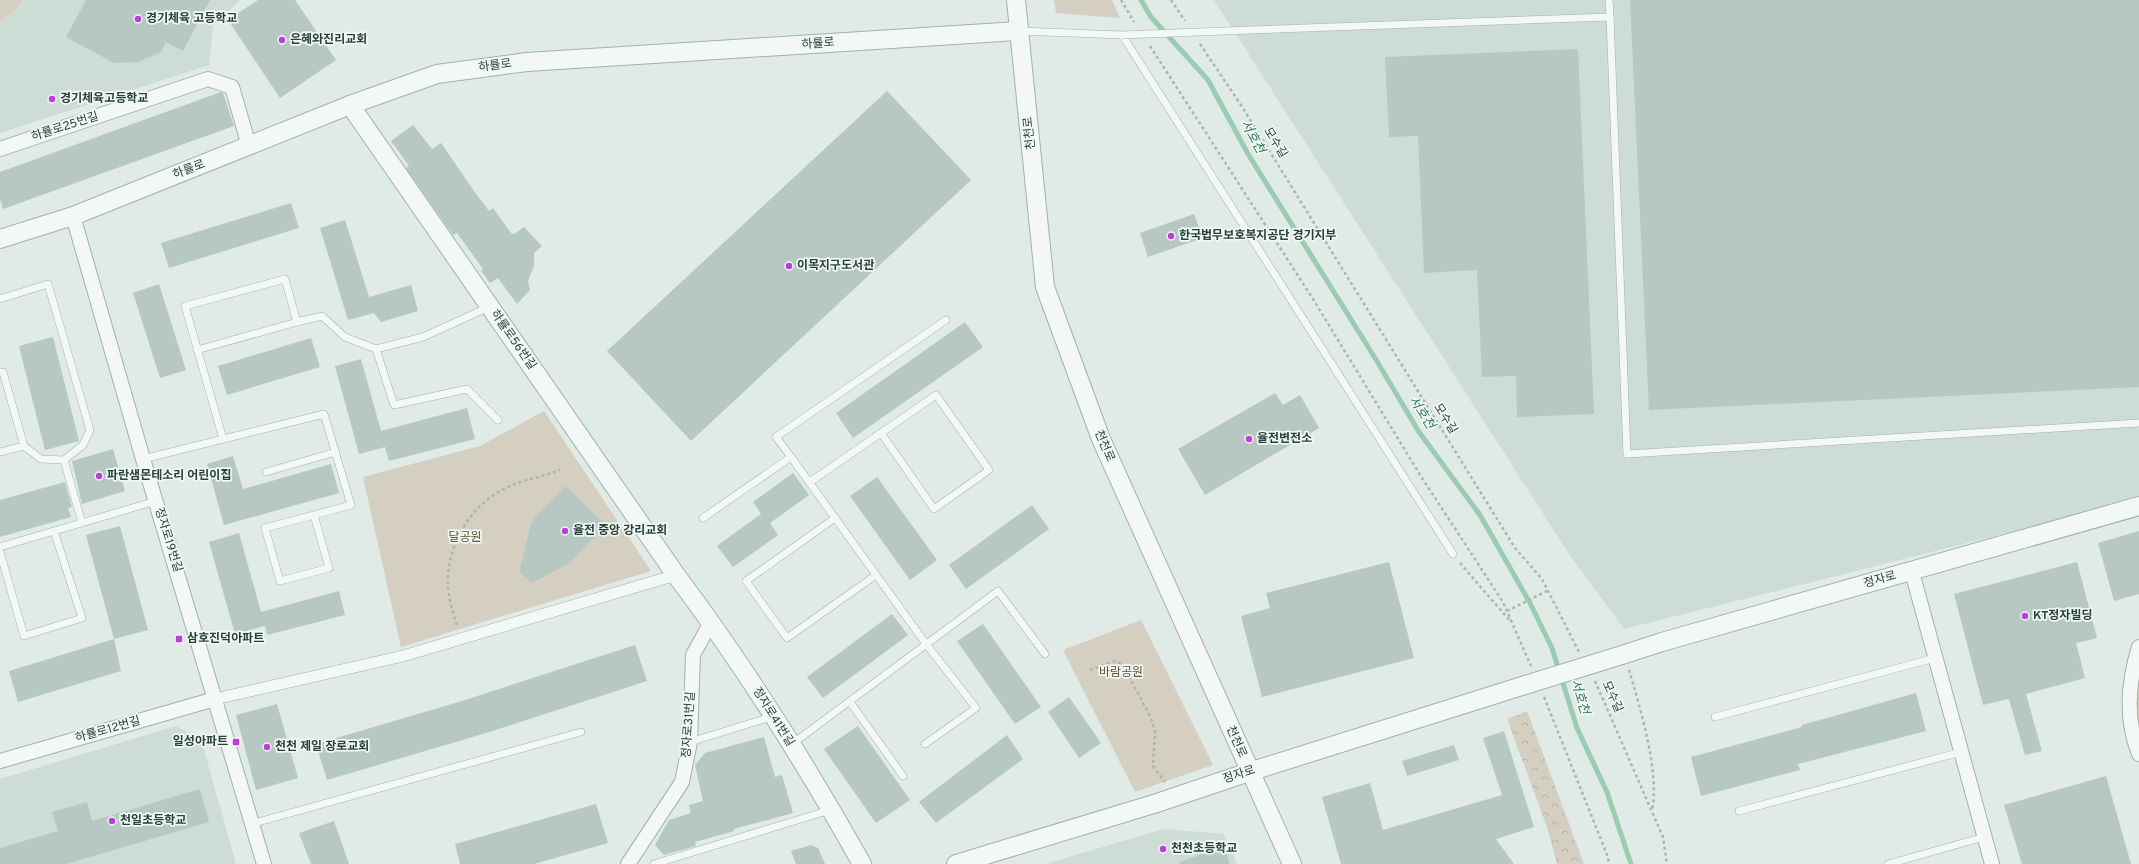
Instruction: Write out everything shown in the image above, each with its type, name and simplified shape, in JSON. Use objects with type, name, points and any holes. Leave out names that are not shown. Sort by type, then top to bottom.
[{"type":"street","name":"천천로","points":[[1016,0],[1045,287],[1101,440],[1249,772],[1292,864]]},
{"type":"street","name":"하률로","points":[[0,237],[73,216],[350,105],[437,74],[527,62],[1019,31]]},
{"type":"street","name":"하률로25번길","points":[[0,149],[208,79],[232,87],[249,146]]},
{"type":"street","name":"하률로56번길","points":[[350,105],[676,576]]},
{"type":"street","name":"정자로19번길","points":[[73,216],[143,459],[264,864]]},
{"type":"street","name":"정자로","points":[[956,864],[1157,803],[1249,772],[1624,654],[2139,506]]},
{"type":"street","points":[[1912,572],[1992,864]]},
{"type":"street","name":"정자로41번길","points":[[676,576],[711,622],[774,716],[862,864]]},
{"type":"street","points":[[215,699],[403,656],[676,576]]},
{"type":"street","name":"정자로31번길","points":[[628,864],[682,782],[690,742],[693,655],[711,622]]},
{"type":"street","points":[[2139,647],[2133,667],[2130,697],[2130,727],[2139,754]]},
{"type":"street","name":"하률로12번길","points":[[0,761],[215,699]]},
{"type":"lane","points":[[1609,0],[1627,454],[2139,423]]},
{"type":"lane","points":[[1019,31],[1122,35],[1610,18]]},
{"type":"lane","points":[[1122,35],[1452,554]]},
{"type":"lane","points":[[224,439],[185,306],[285,279],[297,322]]},
{"type":"lane","points":[[0,299],[48,284],[90,430],[83,445],[64,460],[41,459],[24,446],[2,372],[0,372]]},
{"type":"lane","points":[[197,350],[322,316],[345,337],[376,349],[423,337],[490,307]]},
{"type":"lane","points":[[925,744],[976,708],[926,644],[776,437],[946,320]]},
{"type":"lane","points":[[376,349],[394,405],[467,389],[498,420]]},
{"type":"lane","points":[[810,482],[936,395],[989,470],[934,509],[881,433]]},
{"type":"lane","points":[[143,459],[324,414],[351,505],[265,528],[280,581],[329,568],[314,515]]},
{"type":"lane","points":[[0,452],[24,446]]},
{"type":"lane","points":[[266,472],[336,452]]},
{"type":"lane","points":[[703,518],[791,457]]},
{"type":"lane","points":[[64,460],[82,523]]},
{"type":"lane","points":[[0,547],[156,501]]},
{"type":"lane","points":[[835,518],[746,582],[787,638],[876,575]]},
{"type":"lane","points":[[0,552],[24,636],[82,618],[54,531]]},
{"type":"lane","points":[[790,745],[998,591],[1045,654]]},
{"type":"lane","points":[[1715,717],[1935,658]]},
{"type":"lane","points":[[850,702],[902,776]]},
{"type":"lane","points":[[690,742],[774,716]]},
{"type":"lane","points":[[251,824],[581,732]]},
{"type":"lane","points":[[1739,811],[1961,752]]},
{"type":"lane","points":[[654,864],[831,810]]},
{"type":"lane","points":[[1888,864],[1984,837]]},
{"type":"path","points":[[1171,0],[1188,26]]},
{"type":"path","name":"모수길","points":[[1197,39],[1241,105],[1515,548],[1542,580],[1582,657]]},
{"type":"path","points":[[461,639],[449,602],[448,577],[453,549],[464,525],[476,509],[490,497],[508,487],[560,470]]},
{"type":"path","points":[[1452,554],[1513,624]]},
{"type":"path","points":[[1507,611],[1547,591]]},
{"type":"path","points":[[1624,654],[1644,725],[1655,796],[1652,811]]},
{"type":"path","points":[[1090,670],[1115,661],[1123,665],[1152,718],[1155,732],[1153,766],[1165,782]]},
{"type":"path","name":"모수길","points":[[1592,676],[1602,695],[1663,837],[1667,864]]},
{"type":"shaded area","name":"경기체육고등학교","points":[[0,0],[240,0],[213,26],[209,65],[0,133]]},
{"type":"shaded area","points":[[1214,0],[2139,0],[2139,500],[1624,629],[1569,554]]},
{"type":"shaded area","name":"천일초등학교","points":[[176,726],[201,739],[236,864],[0,864],[0,779]]},
{"type":"shaded area","name":"천천초등학교","points":[[1164,829],[1224,834],[1237,864],[1045,864]]},
{"type":"green space","points":[[0,0],[22,0],[16,9],[0,22]]},
{"type":"green space","points":[[1054,0],[1112,0],[1120,18],[1056,13]]},
{"type":"green space","name":"달공원","points":[[544,411],[651,571],[401,647],[363,477],[480,446]]},
{"type":"green space","name":"바람공원","points":[[1141,620],[1213,765],[1135,792],[1063,650]]},
{"type":"green space","points":[[2139,659],[2139,741],[2134,695]]},
{"type":"green space","points":[[1527,711],[1584,864],[1557,864],[1547,827],[1507,719]]},
{"type":"building","name":"경기체육 고등학교","points":[[86,0],[210,0],[183,51],[166,42],[161,52],[138,62],[114,63],[66,37]]},
{"type":"building","name":"은혜와진리교회","points":[[258,0],[295,0],[336,60],[280,98],[228,20]]},
{"type":"building","points":[[1630,0],[2139,0],[2139,387],[1649,410]]},
{"type":"building","points":[[1578,49],[1594,414],[1517,417],[1516,376],[1482,377],[1477,270],[1424,273],[1418,136],[1389,137],[1385,57]]},
{"type":"building","name":"이목지구도서관","points":[[887,91],[971,180],[691,441],[607,351]]},
{"type":"building","points":[[221,92],[223,93],[234,126],[3,209],[0,199],[0,172]]},
{"type":"building","points":[[413,125],[432,149],[441,143],[489,211],[493,208],[511,233],[514,234],[524,227],[542,246],[534,253],[534,266],[528,281],[530,290],[517,304],[498,278],[490,283],[481,271],[483,269],[457,233],[453,235],[406,168],[409,166],[391,141]]},
{"type":"building","points":[[291,203],[299,228],[169,268],[161,243]]},
{"type":"building","name":"한국법무보호복지공단 경기지부","points":[[1194,214],[1203,238],[1148,257],[1140,233]]},
{"type":"building","points":[[345,220],[369,297],[411,285],[418,311],[381,322],[374,313],[348,320],[320,228]]},
{"type":"building","points":[[159,284],[186,370],[160,378],[133,293]]},
{"type":"building","points":[[965,322],[983,347],[853,438],[836,413]]},
{"type":"building","points":[[53,337],[79,441],[45,450],[19,346]]},
{"type":"building","points":[[311,338],[320,367],[227,395],[218,366]]},
{"type":"building","points":[[361,359],[381,431],[467,408],[475,439],[389,461],[385,447],[359,454],[335,366]]},
{"type":"building","name":"율전변전소","points":[[1275,393],[1283,405],[1300,395],[1319,428],[1205,495],[1178,449]]},
{"type":"building","name":"파란샘몬테소리 어린이집","points":[[113,449],[125,491],[82,504],[72,461]]},
{"type":"building","points":[[233,456],[243,489],[331,464],[339,493],[224,525],[207,464]]},
{"type":"building","points":[[793,473],[809,495],[770,523],[778,535],[733,567],[717,546],[761,514],[753,502]]},
{"type":"building","points":[[877,477],[937,560],[910,580],[850,496]]},
{"type":"building","points":[[65,482],[72,507],[68,508],[71,517],[0,537],[0,500]]},
{"type":"building","name":"율전 중앙 강리교회","points":[[565,486],[606,525],[570,563],[532,583],[519,572],[532,521]]},
{"type":"building","points":[[1032,505],[1049,529],[966,589],[949,565]]},
{"type":"building","points":[[120,526],[148,630],[114,639],[86,535]]},
{"type":"building","points":[[2139,531],[2139,594],[2114,601],[2098,543]]},
{"type":"building","points":[[239,533],[261,612],[339,591],[345,615],[267,635],[265,626],[235,634],[209,542]]},
{"type":"building","points":[[1389,562],[1414,658],[1262,697],[1241,616],[1270,608],[1266,593]]},
{"type":"building","name":"KT정자빌딩","points":[[2077,562],[2097,638],[2076,643],[2085,678],[2026,694],[2042,751],[2025,755],[2009,699],[1983,705],[1954,594]]},
{"type":"building","points":[[892,614],[908,635],[823,698],[807,677]]},
{"type":"building","points":[[983,624],[1041,707],[1015,724],[957,641]]},
{"type":"building","points":[[114,639],[121,671],[18,702],[9,671]]},
{"type":"building","points":[[635,645],[647,681],[486,733],[327,780],[316,744],[462,701]]},
{"type":"building","points":[[1916,693],[1926,731],[1798,764],[1800,770],[1701,796],[1691,757],[1802,727],[1802,725]]},
{"type":"building","points":[[1069,697],[1101,743],[1079,758],[1048,712]]},
{"type":"building","name":"천천 제일 장로교회","points":[[277,704],[298,778],[256,790],[236,715]]},
{"type":"building","points":[[858,726],[910,800],[876,823],[824,749]]},
{"type":"building","points":[[1504,731],[1534,827],[1496,839],[1514,864],[1341,864],[1322,797],[1370,783],[1383,830],[1502,795],[1483,738]]},
{"type":"building","points":[[1007,735],[1023,759],[936,823],[919,802]]},
{"type":"building","points":[[764,737],[775,777],[782,775],[793,813],[734,829],[734,831],[695,842],[696,846],[664,855],[655,845],[669,820],[691,813],[689,805],[703,801],[695,765],[705,753]]},
{"type":"building","points":[[1454,745],[1459,760],[1407,776],[1402,761]]},
{"type":"building","points":[[2106,776],[2131,864],[2022,864],[2004,805]]},
{"type":"building","name":"천일초등학교","points":[[200,789],[209,822],[66,864],[0,864],[0,848],[58,831],[52,812],[87,802],[92,821]]},
{"type":"building","points":[[596,804],[608,843],[534,864],[460,864],[455,844]]},
{"type":"building","points":[[334,821],[349,864],[311,864],[299,833]]},
{"type":"building","points":[[811,845],[818,848],[825,864],[796,864],[791,851]]},
{"type":"building","points":[[1224,846],[1230,864],[1180,864],[1180,862]]},
{"type":"waterway","name":"서호천","points":[[1141,0],[1151,17],[1208,80],[1248,154],[1375,358],[1419,432],[1480,515],[1530,603],[1552,648],[1577,728],[1607,792],[1631,864]]},
{"type":"place","name":"경기체육 고등학교","points":[[138,19]]},
{"type":"place","name":"은혜와진리교회","points":[[282,40]]},
{"type":"place","name":"경기체육고등학교","points":[[52,99]]},
{"type":"place","name":"한국법무보호복지공단 경기지부","points":[[1171,236]]},
{"type":"place","name":"이목지구도서관","points":[[789,266]]},
{"type":"place","name":"율전변전소","points":[[1249,439]]},
{"type":"place","name":"파란샘몬테소리 어린이집","points":[[99,476]]},
{"type":"place","name":"율전 중앙 강리교회","points":[[565,531]]},
{"type":"place","name":"KT정자빌딩","points":[[2025,616]]},
{"type":"place","name":"삼호진덕아파트","points":[[179,639]]},
{"type":"place","name":"일성아파트","points":[[236,742]]},
{"type":"place","name":"천천 제일 장로교회","points":[[267,747]]},
{"type":"place","name":"천일초등학교","points":[[112,821]]},
{"type":"place","name":"천천초등학교","points":[[1163,849]]}]
